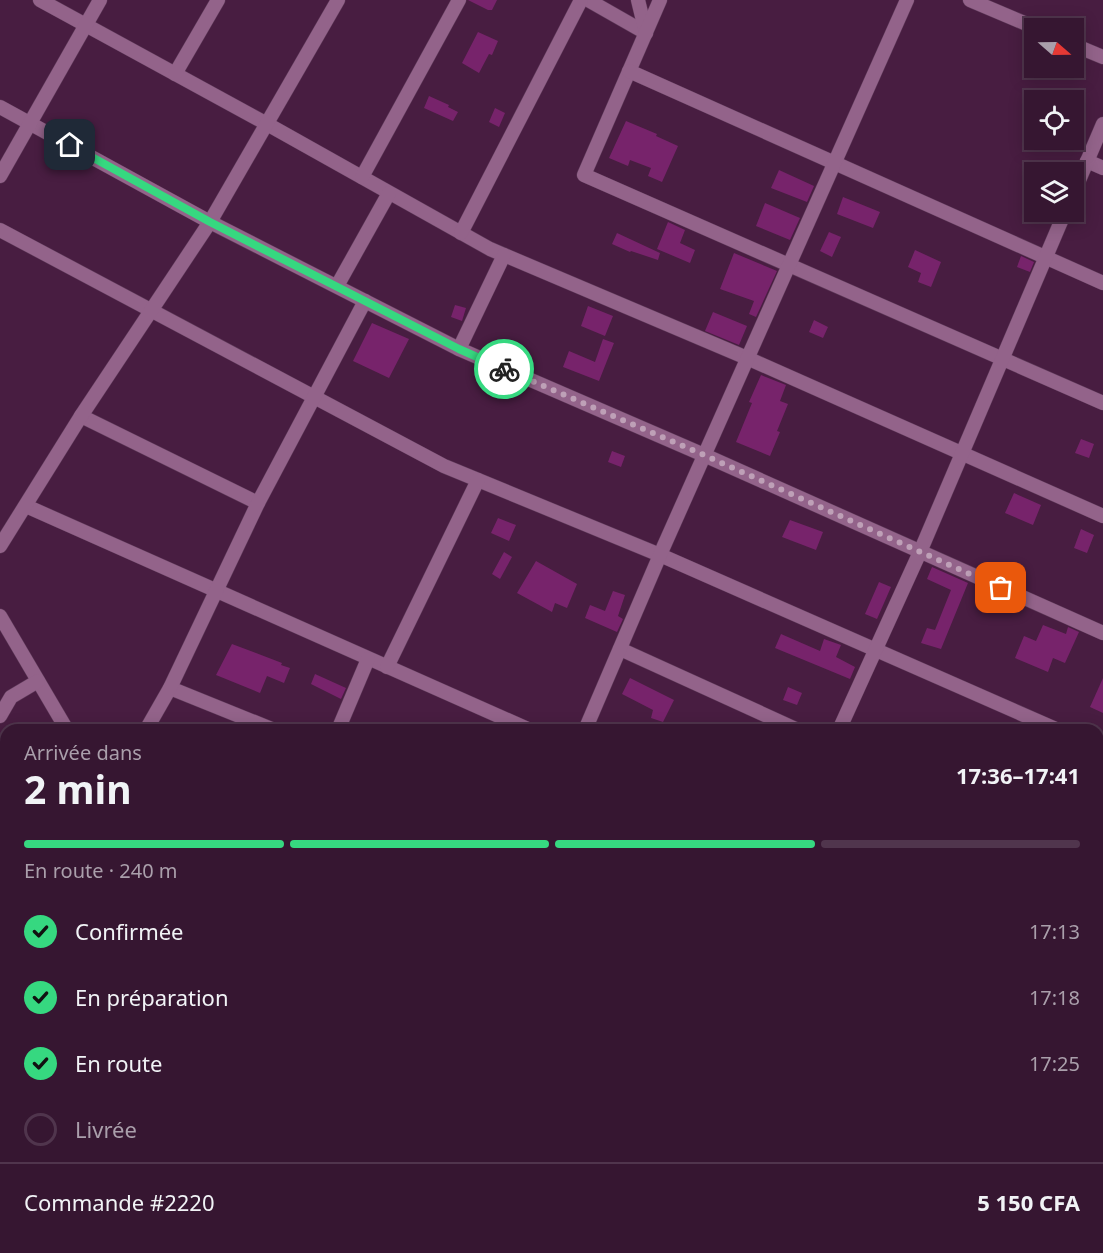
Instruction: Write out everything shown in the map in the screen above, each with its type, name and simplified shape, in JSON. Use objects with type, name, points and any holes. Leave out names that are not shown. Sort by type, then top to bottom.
[{"type":"street","points":[[40,0],[504,255],[747,358],[1103,516]]},
{"type":"street","points":[[0,177],[100,0]]},
{"type":"street","points":[[176,74],[218,0]]},
{"type":"street","points":[[0,546],[81,416],[210,222],[338,0]]},
{"type":"street","points":[[362,177],[459,0]]},
{"type":"street","points":[[461,233],[580,0]]},
{"type":"street","points":[[588,0],[646,33]]},
{"type":"street","points":[[638,0],[646,33]]},
{"type":"street","points":[[660,0],[584,175],[1103,403]]},
{"type":"street","points":[[588,724],[704,455],[907,0]]},
{"type":"street","points":[[970,0],[1024,23]]},
{"type":"street","points":[[1084,49],[1103,57]]},
{"type":"street","points":[[629,71],[1103,283]]},
{"type":"street","points":[[0,107],[210,222],[459,349],[704,455],[1103,633]]},
{"type":"street","points":[[1084,168],[1103,124]]},
{"type":"street","points":[[1087,161],[1103,168]]},
{"type":"street","points":[[336,286],[389,193]]},
{"type":"street","points":[[842,724],[920,552],[1061,222]]},
{"type":"street","points":[[0,230],[444,466],[660,555],[1044,724]]},
{"type":"street","points":[[459,349],[504,255]]},
{"type":"street","points":[[149,724],[170,688],[258,503],[365,301]]},
{"type":"street","points":[[81,416],[258,503]]},
{"type":"street","points":[[387,667],[478,480]]},
{"type":"street","points":[[26,507],[516,724]]},
{"type":"street","points":[[0,616],[63,724]]},
{"type":"street","points":[[620,650],[785,724]]},
{"type":"street","points":[[341,724],[368,659]]},
{"type":"street","points":[[0,716],[11,697],[38,681]]},
{"type":"street","points":[[170,688],[259,724]]},
{"type":"building","points":[[468,0],[497,0],[492,10],[488,10]]},
{"type":"building","points":[[478,32],[498,41],[492,55],[489,54],[479,73],[462,63]]},
{"type":"building","points":[[429,96],[458,112],[453,121],[424,108]]},
{"type":"building","points":[[495,108],[505,113],[499,127],[489,122]]},
{"type":"building","points":[[626,121],[678,146],[662,182],[648,176],[651,168],[630,160],[628,166],[609,158]]},
{"type":"building","points":[[779,170],[814,186],[807,202],[771,188]]},
{"type":"building","points":[[843,197],[880,212],[873,228],[837,214]]},
{"type":"building","points":[[765,203],[800,218],[790,240],[756,226]]},
{"type":"building","points":[[668,222],[685,230],[680,243],[695,250],[690,263],[657,249]]},
{"type":"building","points":[[829,232],[841,237],[832,257],[820,251]]},
{"type":"building","points":[[617,233],[660,253],[658,260],[612,244]]},
{"type":"building","points":[[915,250],[941,262],[931,287],[918,282],[921,273],[908,267]]},
{"type":"building","points":[[734,253],[777,271],[756,317],[749,314],[754,301],[720,289]]},
{"type":"building","points":[[1021,256],[1034,262],[1030,272],[1017,267]]},
{"type":"building","points":[[455,305],[466,308],[462,321],[451,317]]},
{"type":"building","points":[[588,306],[613,316],[605,336],[581,326]]},
{"type":"building","points":[[713,312],[747,326],[739,345],[705,331]]},
{"type":"building","points":[[814,320],[828,327],[823,338],[809,332]]},
{"type":"building","points":[[372,323],[409,339],[389,378],[353,361]]},
{"type":"building","points":[[603,339],[614,343],[599,381],[563,367],[569,351],[595,362]]},
{"type":"building","points":[[761,375],[786,385],[780,401],[788,404],[770,456],[736,442],[752,403],[749,402]]},
{"type":"building","points":[[1081,439],[1094,444],[1089,458],[1075,453]]},
{"type":"building","points":[[612,451],[625,456],[621,467],[608,462]]},
{"type":"building","points":[[1014,493],[1041,505],[1033,525],[1005,513]]},
{"type":"building","points":[[498,518],[516,525],[509,541],[491,533]]},
{"type":"building","points":[[790,520],[823,532],[816,550],[782,537]]},
{"type":"building","points":[[1081,529],[1094,535],[1087,553],[1074,548]]},
{"type":"building","points":[[504,552],[512,557],[500,579],[492,574]]},
{"type":"building","points":[[536,561],[577,584],[567,608],[555,603],[552,612],[517,593]]},
{"type":"building","points":[[932,567],[968,583],[941,649],[921,643],[927,628],[935,630],[951,590],[927,579]]},
{"type":"building","points":[[879,582],[891,587],[877,619],[865,614]]},
{"type":"building","points":[[613,591],[625,595],[618,616],[623,619],[617,632],[585,618],[590,605],[605,611]]},
{"type":"building","points":[[1043,625],[1066,634],[1068,627],[1079,632],[1065,663],[1053,658],[1048,672],[1015,658],[1024,636],[1036,641]]},
{"type":"building","points":[[781,634],[820,651],[824,639],[841,645],[836,657],[855,667],[850,679],[775,648]]},
{"type":"building","points":[[232,644],[290,668],[284,683],[267,676],[260,693],[216,675]]},
{"type":"building","points":[[315,674],[346,688],[341,699],[311,684]]},
{"type":"building","points":[[630,678],[674,700],[663,722],[651,718],[653,710],[622,694]]},
{"type":"building","points":[[1103,678],[1103,713],[1090,707]]},
{"type":"building","points":[[788,687],[802,693],[797,705],[783,700]]},
{"type":"way so far","points":[[504,369],[704,455],[1001,588]]},
{"type":"route","points":[[70,145],[210,222],[459,349],[504,369]]}]
